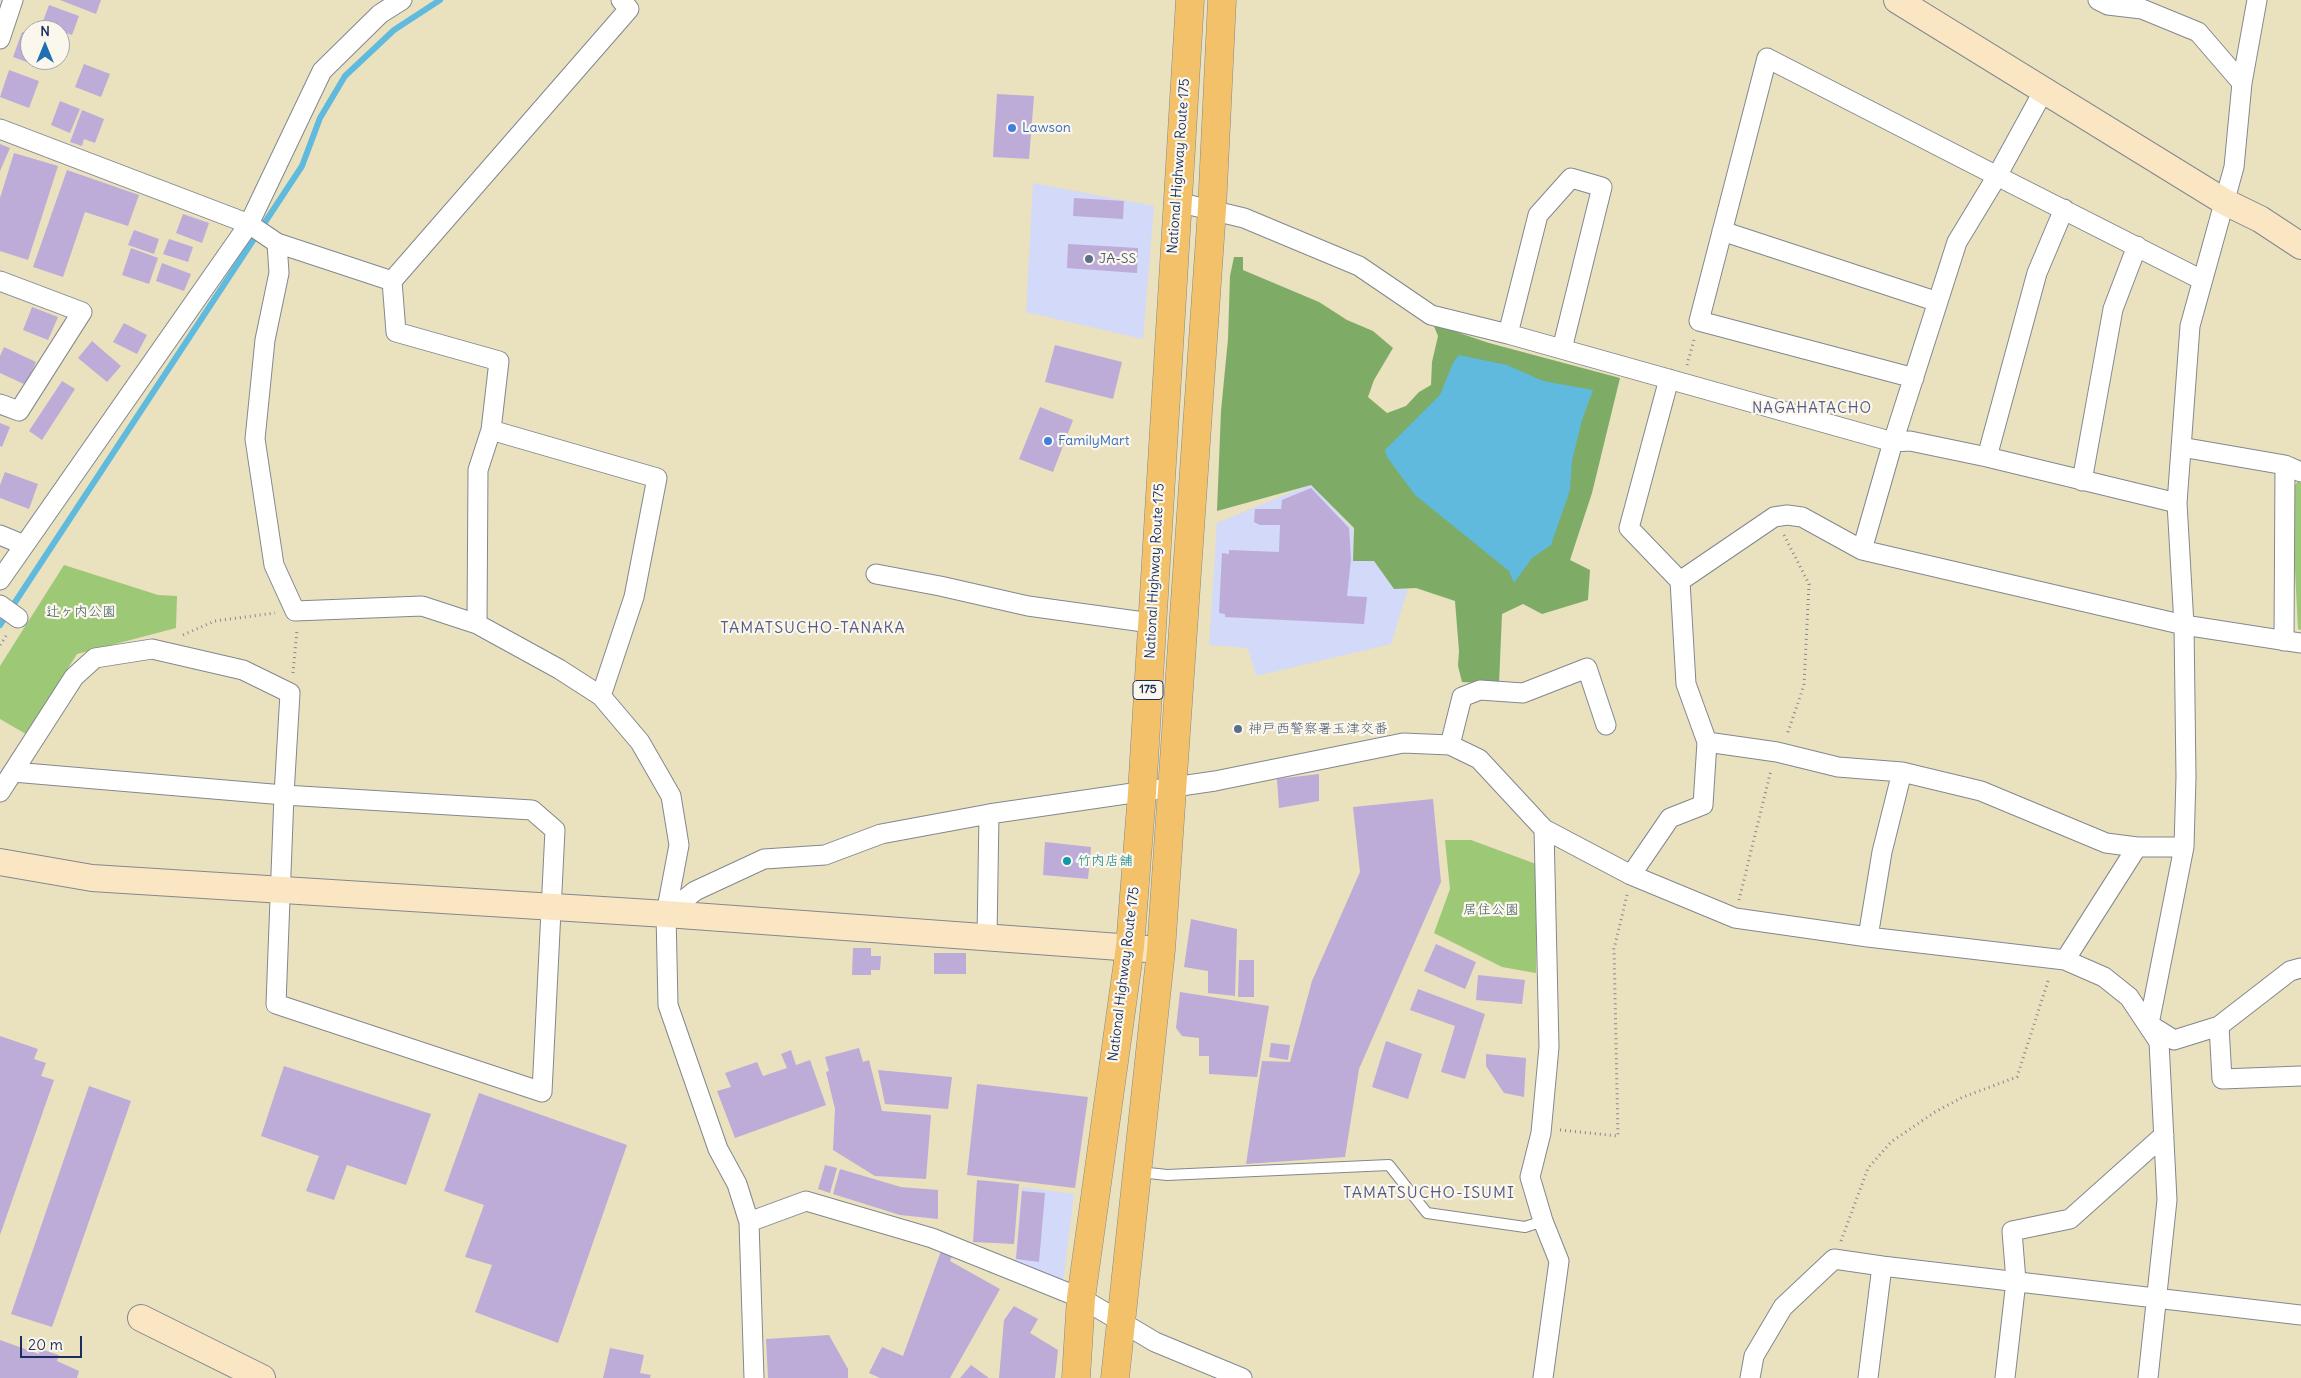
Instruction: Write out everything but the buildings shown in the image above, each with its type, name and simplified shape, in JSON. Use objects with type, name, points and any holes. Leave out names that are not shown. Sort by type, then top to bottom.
[{"type":"highway","name":"National Highway Route 175","points":[[1076,1378],[1081,1298],[1130,947],[1142,793],[1190,0]]},
{"type":"highway","name":"175","points":[[1115,1378],[1119,1321],[1161,950],[1212,209],[1222,0]]},
{"type":"street","points":[[0,40],[13,0]]},
{"type":"street","points":[[0,580],[249,224],[322,71],[380,14],[402,0]]},
{"type":"street","points":[[477,624],[478,470],[491,430],[499,361],[396,332],[392,281],[629,9],[621,0]]},
{"type":"street","points":[[1897,0],[2225,202],[2260,219],[2301,246]]},
{"type":"street","points":[[2098,0],[2108,5],[2142,9],[2198,32],[2242,83]]},
{"type":"street","points":[[2149,1024],[2184,847],[2186,777],[2184,625],[2177,503],[2190,326],[2234,167],[2242,83],[2257,0]]},
{"type":"street","points":[[1914,378],[1699,321],[1767,58],[2202,280]]},
{"type":"street","points":[[1862,550],[1893,442],[1957,242],[1997,176],[2044,90]]},
{"type":"street","points":[[0,129],[249,224],[277,243],[392,281]]},
{"type":"street","points":[[1508,334],[1538,215],[1571,178],[1602,187],[1562,349]]},
{"type":"street","points":[[1177,202],[1244,218],[1359,266],[1431,314],[1893,442],[1910,441],[1987,457],[2177,503]]},
{"type":"street","points":[[1987,457],[2037,273],[2064,209]]},
{"type":"street","points":[[1722,231],[1938,302]]},
{"type":"street","points":[[277,243],[279,273],[265,340],[255,439],[274,565],[295,611],[422,606],[477,624],[559,669],[601,696],[640,742],[671,796],[679,845],[666,914],[668,1005],[718,1149],[737,1184],[749,1222],[754,1378]]},
{"type":"street","points":[[2082,481],[2113,309],[2136,246]]},
{"type":"street","points":[[0,282],[82,312],[19,411],[0,404]]},
{"type":"street","points":[[1632,875],[1670,818],[1702,805],[1707,742],[1686,684],[1680,581],[1629,528],[1676,381]]},
{"type":"street","points":[[491,430],[657,478],[634,597],[601,696]]},
{"type":"street","points":[[1680,581],[1774,517],[1787,515],[1802,517],[1862,550],[2184,625],[2292,642],[2293,468],[2181,447]]},
{"type":"street","points":[[0,535],[24,544]]},
{"type":"street","points":[[876,574],[1028,606],[1151,622]]},
{"type":"street","points":[[0,605],[18,618]]},
{"type":"street","points":[[0,792],[74,677],[95,658],[152,649],[243,670],[290,693],[284,794],[282,889],[276,1004],[542,1092],[555,830],[532,810],[284,794],[13,772]]},
{"type":"street","points":[[1450,744],[1462,697],[1480,690],[1523,694],[1587,668],[1606,725]]},
{"type":"street","points":[[1707,742],[1777,752],[1838,766],[1902,772],[1981,791],[2106,844],[2136,847],[2184,847]]},
{"type":"street","points":[[666,914],[695,891],[764,859],[825,855],[881,834],[989,814],[1142,793],[1403,744],[1450,744],[1479,758],[1544,830],[1632,875],[1735,918],[1868,938],[2061,959],[2104,977],[2129,997],[2149,1024],[2159,1042],[2164,1135],[2167,1200],[2148,1378]]},
{"type":"street","points":[[1868,938],[1882,852],[1902,772]]},
{"type":"street","points":[[987,937],[989,814]]},
{"type":"street","points":[[1543,1378],[1559,1260],[1543,1221],[1530,1177],[1541,1133],[1550,1047],[1544,830]]},
{"type":"street","points":[[2061,959],[2136,847]]},
{"type":"street","points":[[0,862],[92,878],[552,906],[1161,950]]},
{"type":"street","points":[[2149,1024],[2174,1040],[2218,1026],[2290,971],[2301,968]]},
{"type":"street","points":[[2218,1026],[2222,1079],[2301,1076]]},
{"type":"street","points":[[2005,1378],[2016,1282],[2012,1231],[2070,1219],[2164,1135]]},
{"type":"street","points":[[749,1222],[806,1201],[932,1238],[1081,1298],[1155,1342],[1242,1378]]},
{"type":"street","points":[[1750,1378],[1754,1356],[1782,1307],[1834,1259],[2301,1315]]},
{"type":"street","points":[[1868,1378],[1882,1266]]},
{"type":"street","points":[[141,1318],[262,1378]]},
{"type":"lane","points":[[1137,1172],[1167,1174],[1389,1165],[1427,1213],[1525,1227],[1543,1221]]},
{"type":"path","points":[[1676,381],[1699,321]]},
{"type":"path","points":[[1735,918],[1773,760],[1786,738],[1804,685],[1809,584],[1774,517]]},
{"type":"path","points":[[152,649],[215,621],[295,611],[297,628],[290,693]]},
{"type":"path","points":[[1541,1133],[1561,1129],[1618,1136],[1614,949],[1632,875]]},
{"type":"path","points":[[1834,1259],[1868,1168],[1891,1142],[1935,1112],[1963,1097],[2017,1077],[2061,959]]},
{"type":"shaded area","name":"JA-SS","points":[[1033,183],[1154,206],[1143,339],[1026,312]]},
{"type":"shaded area","points":[[1311,484],[1353,529],[1354,561],[1374,561],[1394,589],[1408,589],[1391,644],[1256,676],[1248,648],[1209,645],[1217,523]]},
{"type":"shaded area","points":[[1022,1187],[1074,1194],[1063,1283],[1015,1262]]},
{"type":"green space","points":[[1234,257],[1243,257],[1243,270],[1319,302],[1347,320],[1373,331],[1393,348],[1374,380],[1368,397],[1387,413],[1406,406],[1419,392],[1431,385],[1432,362],[1438,336],[1433,324],[1489,343],[1620,378],[1592,493],[1570,560],[1590,570],[1588,600],[1542,614],[1523,604],[1502,614],[1499,684],[1462,682],[1458,666],[1459,651],[1455,601],[1416,588],[1394,589],[1374,561],[1353,561],[1354,528],[1311,485],[1217,511],[1221,411],[1228,339],[1230,276]]},
{"type":"green space","points":[[2298,481],[2301,483],[2301,630],[2298,629],[2291,491]]},
{"type":"green space","name":"辻ヶ内公園","points":[[64,565],[158,595],[177,596],[176,628],[77,654],[26,734],[0,719],[0,666]]},
{"type":"green space","name":"居住公園","points":[[1445,840],[1471,840],[1536,864],[1536,973],[1502,967],[1434,933],[1450,889]]},
{"type":"water","points":[[1459,355],[1507,365],[1543,381],[1593,390],[1582,420],[1572,461],[1570,490],[1551,545],[1532,558],[1514,583],[1509,571],[1415,495],[1387,457],[1385,450],[1440,395],[1453,363]]},
{"type":"waterway","points":[[0,625],[302,166],[320,118],[345,76],[394,30],[440,0]]},
{"type":"place","name":"Lawson","points":[[1012,128]]},
{"type":"place","name":"JA-SS","points":[[1089,259]]},
{"type":"place","name":"FamilyMart","points":[[1048,441]]},
{"type":"place","name":"神戸西警察署玉津交番","points":[[1238,729]]},
{"type":"place","name":"竹内店舗","points":[[1067,861]]},
{"type":"district","name":"NAGAHATACHO","points":[[1812,409]]},
{"type":"district","name":"TAMATSUCHO-TANAKA","points":[[813,628]]},
{"type":"district","name":"TAMATSUCHO-ISUMI","points":[[1429,1193]]}]
